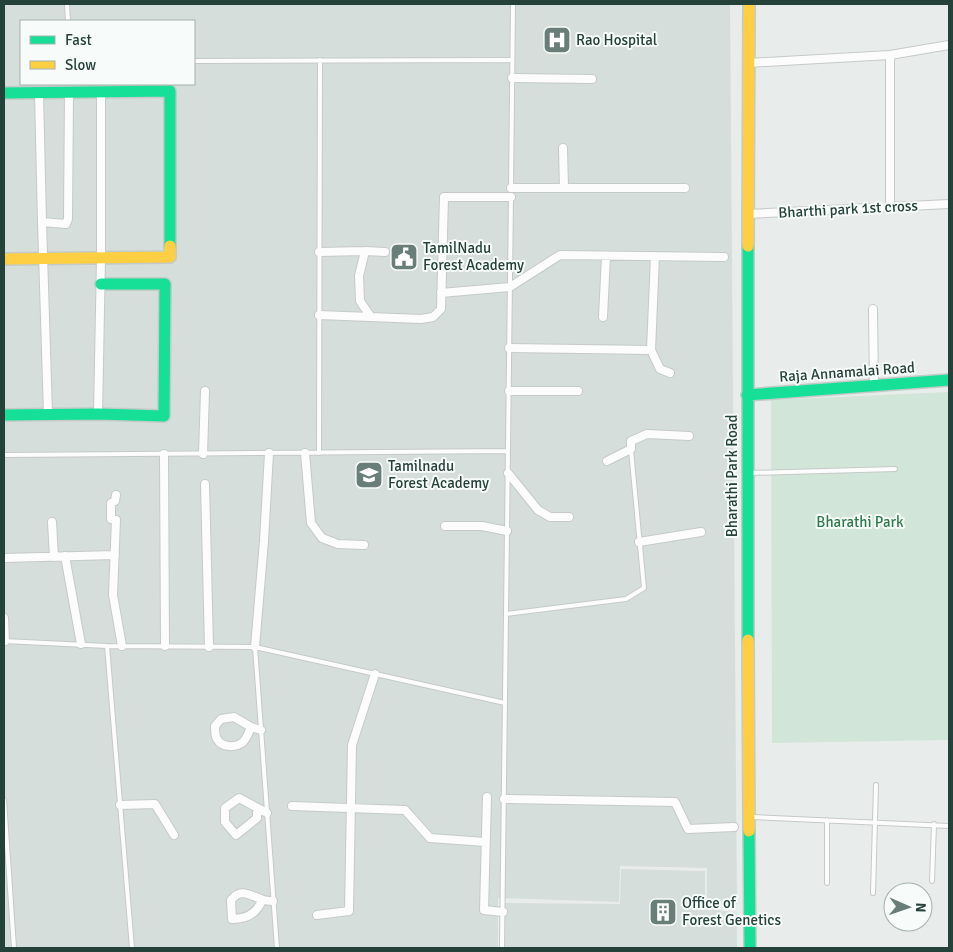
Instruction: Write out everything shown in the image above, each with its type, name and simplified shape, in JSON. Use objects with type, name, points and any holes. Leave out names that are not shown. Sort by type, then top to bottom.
[{"type":"street","name":"Bharathi Park Road","points":[[749,4],[747,473],[750,948]]},
{"type":"street","points":[[748,64],[890,55],[949,44]]},
{"type":"street","points":[[890,55],[890,208]]},
{"type":"street","points":[[512,78],[592,78]]},
{"type":"street","points":[[4,93],[170,91],[171,129],[170,258],[4,258]]},
{"type":"street","points":[[42,222],[66,224],[68,219],[69,92]]},
{"type":"street","points":[[98,414],[101,284],[101,92]]},
{"type":"street","points":[[40,93],[48,414]]},
{"type":"street","points":[[564,148],[564,188]]},
{"type":"street","points":[[511,188],[685,188]]},
{"type":"street","points":[[319,315],[421,319],[433,317],[441,309],[444,197],[511,197]]},
{"type":"street","name":"Bharthi park 1st cross","points":[[747,214],[949,204]]},
{"type":"street","points":[[319,252],[386,252]]},
{"type":"street","points":[[365,252],[359,276],[360,301],[371,317]]},
{"type":"street","points":[[441,293],[510,287],[560,256],[724,257]]},
{"type":"street","points":[[603,317],[606,256]]},
{"type":"street","points":[[655,256],[652,350],[660,369],[670,373]]},
{"type":"street","points":[[4,415],[98,414],[164,416],[165,284],[101,284]]},
{"type":"street","points":[[873,309],[874,385]]},
{"type":"street","points":[[509,348],[652,350]]},
{"type":"street","name":"Raja Annamalai Road","points":[[747,395],[949,380]]},
{"type":"street","points":[[203,454],[205,390]]},
{"type":"street","points":[[509,391],[578,391]]},
{"type":"street","points":[[607,461],[631,449],[631,441],[647,434],[689,436]]},
{"type":"street","points":[[254,647],[264,541],[269,453]]},
{"type":"street","points":[[305,453],[311,523],[322,538],[338,544],[364,545]]},
{"type":"street","points":[[164,454],[165,646]]},
{"type":"street","points":[[508,473],[538,510],[550,517],[569,517]]},
{"type":"street","points":[[206,484],[210,647]]},
{"type":"street","points":[[116,495],[115,501],[111,503],[111,519],[116,520],[113,595],[122,646]]},
{"type":"street","points":[[52,522],[54,556]]},
{"type":"street","points":[[444,526],[482,526],[507,530]]},
{"type":"street","points":[[639,542],[701,532]]},
{"type":"street","points":[[4,558],[114,555]]},
{"type":"street","points":[[65,556],[81,644]]},
{"type":"street","points":[[4,618],[4,641]]},
{"type":"street","points":[[317,915],[349,910],[352,745],[375,674]]},
{"type":"street","points":[[251,727],[241,744],[228,746],[216,739],[215,726],[221,719],[234,717],[251,727],[261,730]]},
{"type":"street","points":[[486,797],[484,910],[503,912]]},
{"type":"street","points":[[257,809],[257,818],[236,835],[225,822],[225,808],[239,798],[267,813]]},
{"type":"street","points":[[504,799],[675,802],[688,829],[734,827]]},
{"type":"street","points":[[120,806],[155,804],[174,835]]},
{"type":"street","points":[[292,806],[405,810],[430,838],[485,842]]},
{"type":"street","points":[[262,900],[274,901]]},
{"type":"lane","points":[[67,4],[68,20]]},
{"type":"lane","points":[[502,948],[513,4]]},
{"type":"lane","points":[[319,453],[320,60]]},
{"type":"lane","points":[[195,61],[512,60]]},
{"type":"lane","points":[[506,614],[626,599],[644,588],[631,449]]},
{"type":"lane","points":[[5,456],[508,451]]},
{"type":"lane","points":[[747,473],[895,469]]},
{"type":"lane","points":[[4,641],[106,646],[254,647],[505,703]]},
{"type":"lane","points":[[106,646],[132,948]]},
{"type":"lane","points":[[254,647],[277,948]]},
{"type":"lane","points":[[873,893],[876,785]]},
{"type":"lane","points":[[4,800],[14,948]]},
{"type":"lane","points":[[749,817],[949,826]]},
{"type":"lane","points":[[827,820],[827,882]]},
{"type":"lane","points":[[932,881],[934,824]]},
{"type":"shaded area","name":"Tamilnadu Forest Academy","points":[[4,4],[730,4],[737,904],[707,904],[707,868],[620,866],[619,902],[498,898],[498,948],[4,948]]},
{"type":"shaded area","points":[[621,869],[705,871],[705,908],[737,913],[737,948],[505,948],[505,903],[620,904]]},
{"type":"green space","name":"Bharathi Park","points":[[949,392],[949,740],[772,743],[771,400]]},
{"type":"traffic: fast","points":[[4,93],[170,91],[170,246]]},
{"type":"traffic: fast","points":[[748,246],[748,640]]},
{"type":"traffic: fast","points":[[4,415],[98,414],[164,416],[165,284],[101,284]]},
{"type":"traffic: fast","points":[[747,395],[949,380]]},
{"type":"traffic: fast","points":[[749,831],[750,948]]},
{"type":"traffic: slow","points":[[748,246],[749,4]]},
{"type":"traffic: slow","points":[[4,259],[170,257],[170,246]]},
{"type":"traffic: slow","points":[[748,640],[749,831]]},
{"type":"place","name":"Rao Hospital","points":[[557,40]]},
{"type":"place","name":"TamilNadu Forest Academy","points":[[404,257]]},
{"type":"place","name":"Tamilnadu Forest Academy","points":[[369,475]]},
{"type":"place","name":"Office of Forest Genetics","points":[[663,912]]}]
